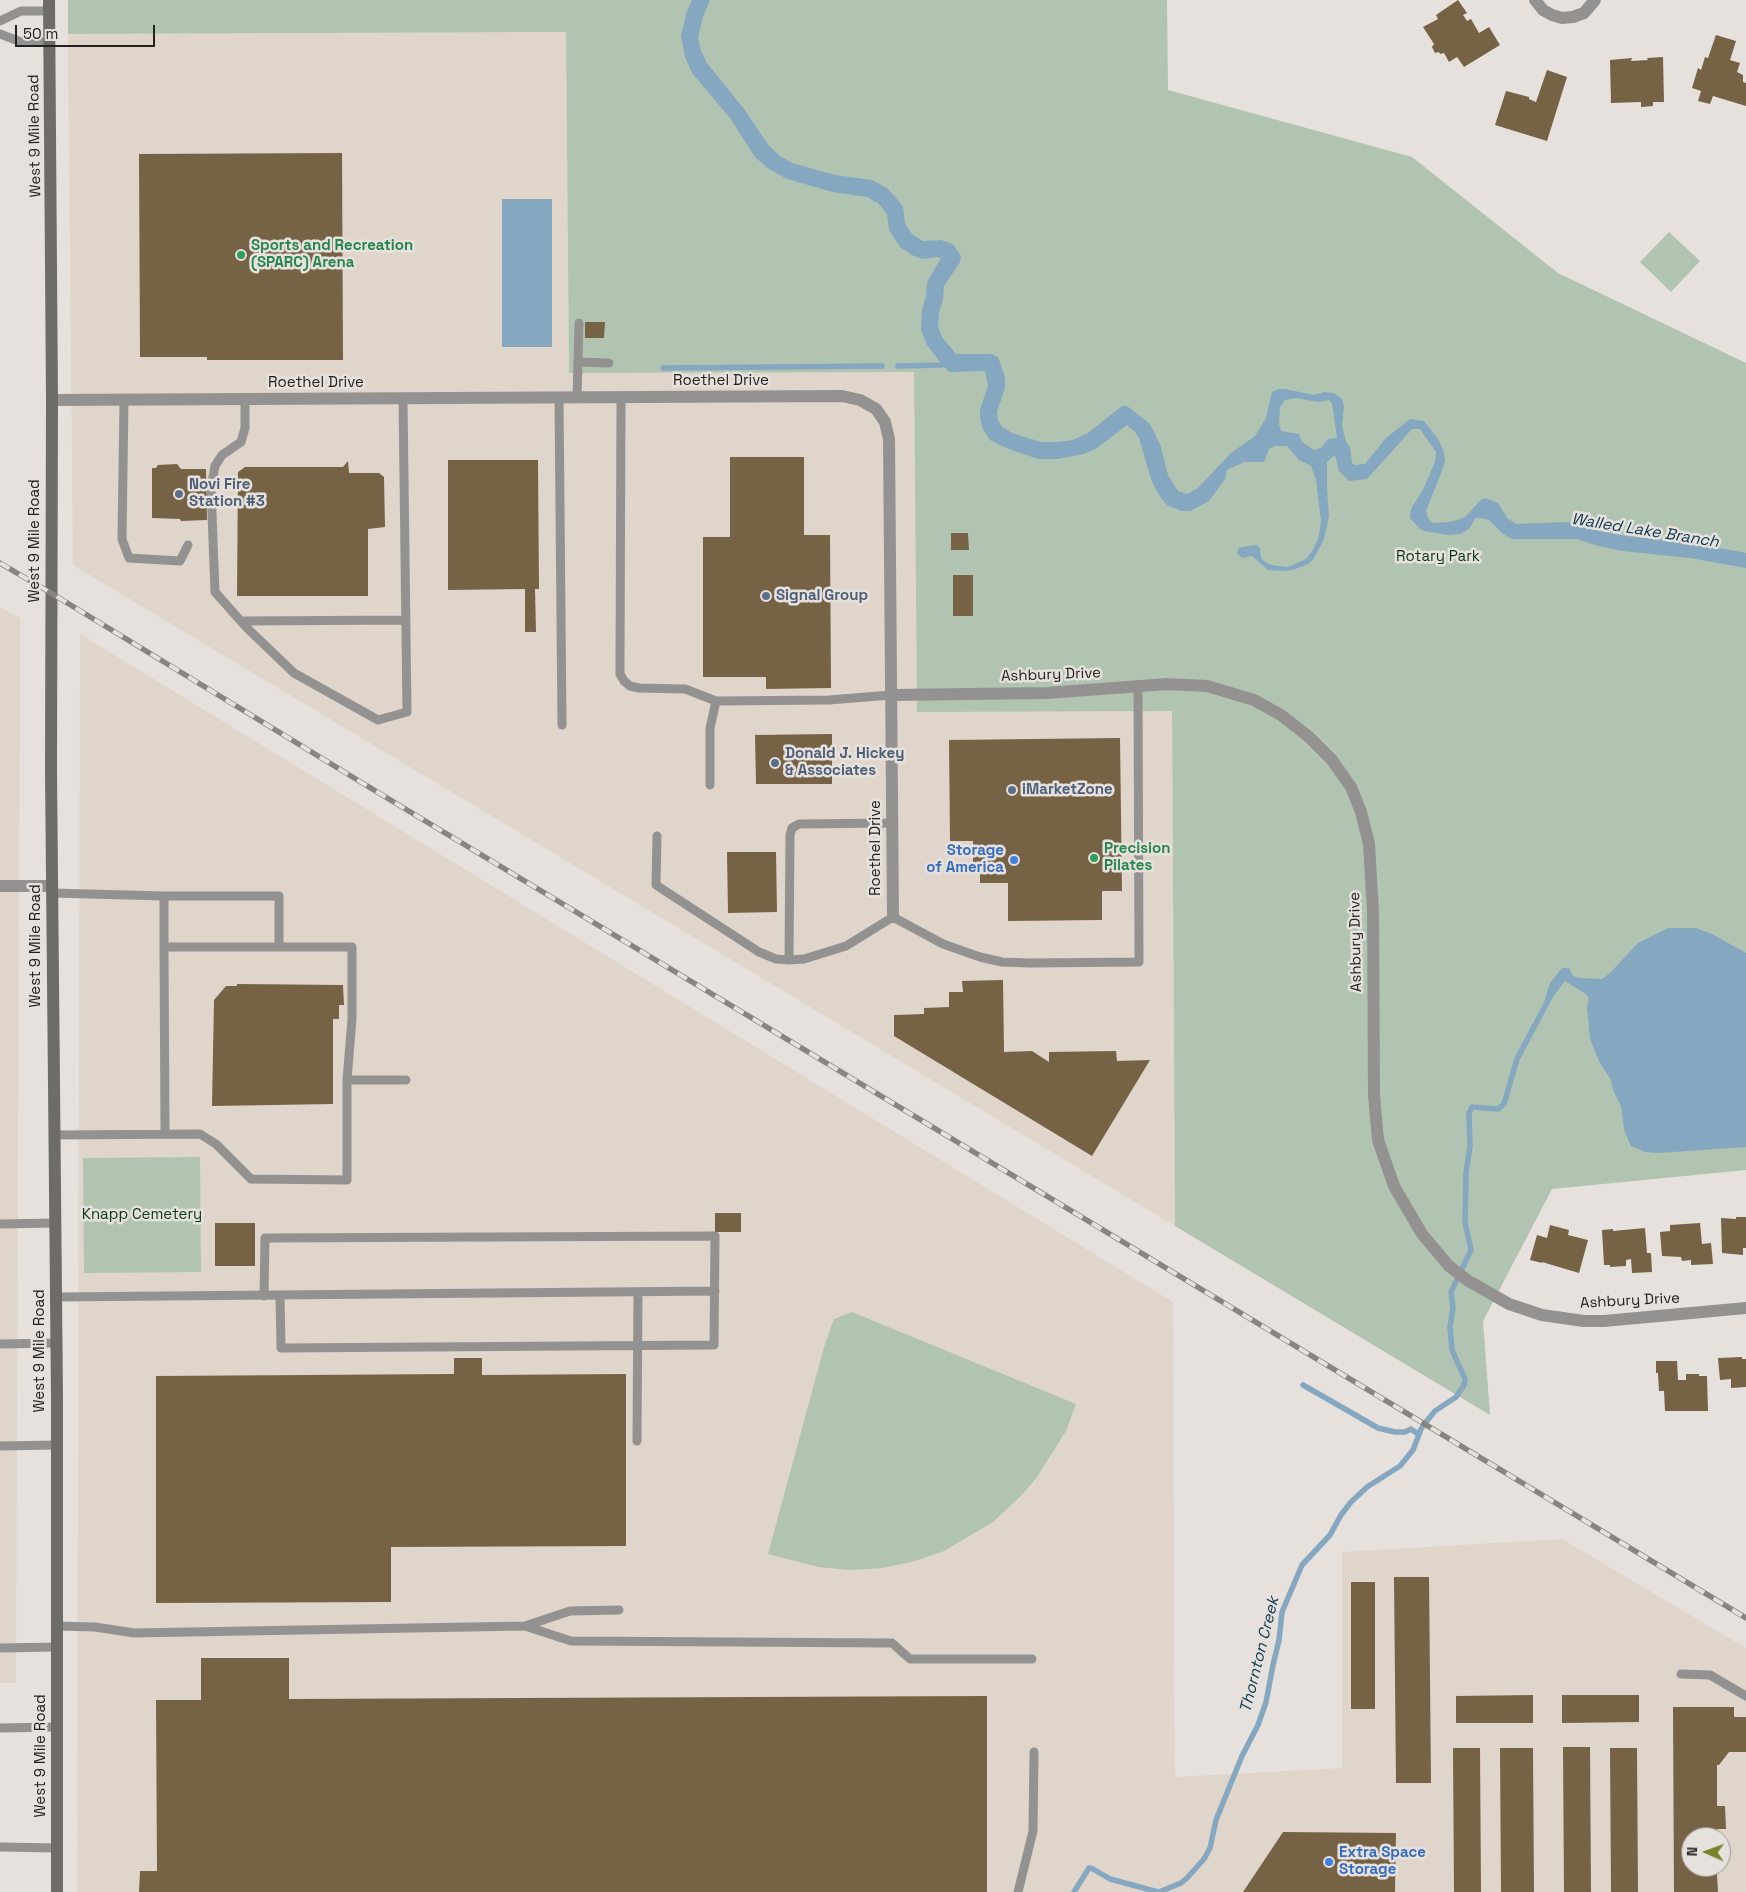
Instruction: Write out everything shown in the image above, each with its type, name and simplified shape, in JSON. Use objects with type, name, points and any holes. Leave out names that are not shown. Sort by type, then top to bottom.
[{"type":"street","points":[[1535,0],[1543,10],[1562,18],[1584,13],[1595,0]]},
{"type":"street","name":"West 9 Mile Road","points":[[49,5],[52,400],[51,771],[57,1445],[57,1892]]},
{"type":"street","name":"Roethel Drive","points":[[52,400],[842,396],[860,400],[876,409],[885,422],[889,439],[893,917]]},
{"type":"street","name":"Ashbury Drive","points":[[891,695],[1047,693],[1167,684],[1207,686],[1254,700],[1281,715],[1309,737],[1332,760],[1351,787],[1361,812],[1369,844],[1373,912],[1374,1096],[1378,1140],[1394,1186],[1422,1234],[1449,1266],[1467,1280],[1494,1296],[1524,1310],[1551,1317],[1584,1321],[1652,1318],[1746,1308]]},
{"type":"street","points":[[0,886],[52,890]]},
{"type":"lane","points":[[0,21],[21,11],[49,5]]},
{"type":"lane","points":[[0,34],[21,42],[50,42]]},
{"type":"lane","points":[[577,398],[578,323]]},
{"type":"lane","points":[[578,362],[609,363]]},
{"type":"lane","points":[[559,398],[562,725]]},
{"type":"lane","points":[[621,398],[620,674],[624,681],[630,686],[639,688],[685,688],[716,701],[830,700],[891,695]]},
{"type":"lane","points":[[245,400],[245,428],[241,442],[222,455],[215,466],[211,488],[216,592],[240,621],[294,673],[378,720],[407,712],[403,399]]},
{"type":"lane","points":[[124,400],[122,539],[129,558],[180,561],[188,545]]},
{"type":"lane","points":[[240,621],[406,620]]},
{"type":"lane","points":[[657,836],[656,884],[759,952],[776,958],[790,960],[804,958],[846,946],[893,917],[942,944],[980,957],[1002,962],[1030,964],[1139,962],[1138,686]]},
{"type":"lane","points":[[710,785],[710,728],[716,701]]},
{"type":"lane","points":[[790,960],[790,835],[792,828],[800,824],[892,823]]},
{"type":"lane","points":[[52,890],[164,896],[279,896],[279,946]]},
{"type":"lane","points":[[164,896],[165,1134]]},
{"type":"lane","points":[[54,1135],[195,1134],[206,1136],[216,1144],[251,1179],[347,1180],[347,1080],[352,1019],[352,947],[164,946]]},
{"type":"lane","points":[[347,1080],[406,1080]]},
{"type":"lane","points":[[0,1224],[55,1224]]},
{"type":"lane","points":[[264,1296],[264,1238],[715,1236],[714,1344],[280,1348],[280,1295]]},
{"type":"lane","points":[[56,1297],[715,1291]]},
{"type":"lane","points":[[638,1292],[638,1441]]},
{"type":"lane","points":[[0,1344],[56,1343]]},
{"type":"lane","points":[[0,1446],[57,1445]]},
{"type":"lane","points":[[57,1626],[95,1627],[134,1633],[525,1626],[570,1611],[618,1610]]},
{"type":"lane","points":[[525,1626],[571,1641],[892,1642],[910,1659],[1032,1659]]},
{"type":"lane","points":[[0,1648],[57,1647]]},
{"type":"lane","points":[[1681,1674],[1710,1674],[1746,1696]]},
{"type":"lane","points":[[0,1728],[57,1726]]},
{"type":"lane","points":[[1018,1892],[1033,1831],[1034,1752]]},
{"type":"lane","points":[[0,1847],[57,1848]]},
{"type":"shaded area","points":[[566,32],[569,373],[914,371],[917,711],[1172,711],[1175,1226],[73,565],[68,34]]},
{"type":"shaded area","points":[[0,607],[20,618],[16,1683],[0,1683]]},
{"type":"shaded area","points":[[80,634],[1173,1302],[1175,1777],[1342,1768],[1342,1552],[1562,1539],[1746,1648],[1746,1892],[77,1892]]},
{"type":"green space","name":"Rotary Park","points":[[68,0],[1167,0],[1168,90],[1412,157],[1558,273],[1746,363],[1746,1170],[1552,1189],[1483,1321],[1490,1415],[1175,1226],[1172,711],[917,712],[914,372],[569,373],[566,32],[68,34]]},
{"type":"green space","points":[[1669,232],[1700,261],[1671,292],[1640,262]]},
{"type":"green space","name":"Knapp Cemetery","points":[[200,1157],[201,1272],[84,1273],[83,1158]]},
{"type":"green space","points":[[852,1312],[1076,1404],[1066,1431],[1037,1477],[1023,1494],[993,1522],[944,1551],[915,1561],[883,1568],[850,1570],[818,1567],[768,1554],[824,1347],[834,1319]]},
{"type":"water","points":[[692,0],[710,0],[698,37],[701,51],[707,63],[744,109],[769,146],[780,156],[792,163],[835,175],[872,180],[887,188],[903,207],[905,224],[912,234],[923,241],[941,240],[953,244],[961,256],[960,262],[944,286],[938,327],[942,337],[956,354],[991,354],[998,357],[1005,377],[1005,388],[997,412],[998,420],[1002,427],[1012,433],[1041,442],[1073,440],[1088,433],[1122,406],[1127,406],[1150,424],[1160,444],[1168,475],[1178,491],[1187,494],[1198,488],[1231,453],[1255,436],[1266,418],[1272,392],[1278,389],[1285,389],[1314,395],[1324,392],[1334,393],[1342,399],[1344,406],[1342,426],[1346,442],[1350,447],[1352,463],[1355,465],[1365,464],[1386,438],[1410,419],[1424,421],[1438,439],[1443,449],[1445,460],[1426,511],[1428,518],[1433,523],[1451,522],[1465,517],[1485,498],[1498,503],[1507,518],[1516,524],[1567,522],[1626,536],[1693,543],[1746,553],[1746,568],[1690,558],[1623,551],[1577,539],[1512,539],[1503,534],[1489,520],[1483,518],[1475,518],[1470,528],[1461,534],[1448,535],[1424,531],[1410,518],[1411,509],[1423,490],[1435,462],[1436,452],[1420,429],[1412,429],[1367,479],[1349,481],[1339,471],[1335,455],[1327,462],[1329,516],[1324,539],[1313,560],[1308,564],[1293,570],[1281,571],[1268,570],[1252,556],[1242,558],[1237,553],[1239,548],[1256,545],[1260,548],[1261,558],[1265,562],[1271,565],[1288,567],[1306,559],[1313,550],[1319,536],[1321,521],[1316,480],[1311,466],[1299,460],[1287,446],[1275,446],[1269,449],[1264,462],[1244,462],[1227,470],[1225,479],[1209,501],[1190,511],[1181,511],[1167,505],[1161,498],[1152,482],[1139,438],[1127,425],[1097,448],[1084,454],[1058,459],[1038,459],[1006,448],[990,440],[982,427],[980,418],[980,409],[988,386],[985,371],[949,372],[927,345],[921,330],[927,282],[941,258],[922,259],[900,247],[889,230],[887,214],[878,203],[867,197],[833,192],[787,179],[769,169],[755,157],[730,118],[692,73],[685,57],[681,35]],"holes":[[[1296,398],[1318,402],[1329,400],[1332,403],[1337,438],[1328,439],[1321,448],[1314,450],[1302,442],[1299,434],[1281,431],[1279,424],[1280,407],[1285,400]]]},
{"type":"water","points":[[502,199],[552,199],[552,347],[502,347]]},
{"type":"water","points":[[1668,928],[1696,928],[1712,934],[1746,953],[1746,1147],[1658,1153],[1645,1152],[1631,1146],[1624,1130],[1621,1106],[1613,1090],[1611,1080],[1600,1063],[1590,1039],[1587,1007],[1589,998],[1586,994],[1565,981],[1549,1002],[1545,999],[1550,983],[1562,968],[1569,968],[1573,976],[1580,978],[1602,979],[1638,943]]},
{"type":"building","points":[[1458,0],[1467,13],[1463,15],[1467,21],[1471,19],[1479,33],[1489,27],[1500,45],[1464,67],[1457,57],[1449,62],[1444,53],[1435,53],[1432,47],[1434,44],[1423,27],[1438,19],[1436,15]]},
{"type":"building","points":[[1716,35],[1736,41],[1730,60],[1740,63],[1737,72],[1743,75],[1743,82],[1746,83],[1746,106],[1713,96],[1710,104],[1698,101],[1701,91],[1692,88],[1698,68],[1701,70],[1705,57],[1708,58]]},
{"type":"building","points":[[1663,57],[1664,102],[1653,102],[1653,106],[1641,107],[1641,102],[1611,103],[1610,60],[1632,58],[1631,61]]},
{"type":"building","points":[[1547,70],[1567,77],[1547,141],[1495,125],[1506,91],[1529,97],[1529,99],[1536,102]]},
{"type":"building","name":"Sports and Recreation (SPARC) Arena","points":[[342,153],[343,360],[207,360],[207,357],[140,357],[139,154]]},
{"type":"building","points":[[585,322],[605,322],[604,338],[585,338]]},
{"type":"building","name":"Signal Group","points":[[730,457],[804,457],[804,535],[830,535],[831,688],[766,689],[766,677],[703,677],[703,537],[730,537]]},
{"type":"building","points":[[448,460],[538,460],[539,589],[535,589],[536,632],[525,632],[525,589],[448,590]]},
{"type":"building","points":[[348,461],[349,473],[379,473],[384,477],[385,527],[368,529],[368,596],[237,596],[238,472],[245,467],[343,467]]},
{"type":"building","name":"Novi Fire Station #3","points":[[177,464],[181,469],[206,469],[207,520],[181,521],[180,519],[152,518],[152,468],[156,468],[158,465]]},
{"type":"building","points":[[951,533],[968,533],[969,550],[951,550]]},
{"type":"building","points":[[953,575],[973,575],[973,616],[953,616]]},
{"type":"building","points":[[832,734],[832,784],[756,784],[755,735]]},
{"type":"building","points":[[1120,738],[1122,891],[1102,891],[1102,920],[1008,921],[1008,883],[980,883],[980,872],[973,872],[973,841],[950,841],[949,740]]},
{"type":"building","points":[[727,852],[776,852],[777,912],[728,913]]},
{"type":"building","points":[[1003,980],[1004,1052],[1032,1051],[1049,1062],[1049,1052],[1116,1051],[1117,1061],[1150,1060],[1092,1156],[894,1036],[894,1015],[924,1014],[924,1008],[949,1007],[949,992],[963,992],[962,981]]},
{"type":"building","points":[[237,984],[343,985],[344,1005],[339,1005],[339,1019],[333,1019],[333,1104],[212,1106],[214,1000],[226,986],[237,986]]},
{"type":"building","points":[[715,1213],[741,1213],[741,1232],[715,1232]]},
{"type":"building","points":[[1736,1217],[1746,1217],[1746,1248],[1743,1248],[1743,1255],[1722,1253],[1721,1218],[1736,1219]]},
{"type":"building","points":[[215,1223],[255,1223],[255,1266],[215,1266]]},
{"type":"building","points":[[1700,1223],[1702,1244],[1711,1243],[1713,1264],[1691,1265],[1691,1260],[1682,1261],[1681,1257],[1662,1256],[1660,1232],[1670,1231],[1670,1225]]},
{"type":"building","points":[[1550,1225],[1569,1230],[1568,1235],[1588,1240],[1579,1273],[1530,1260],[1537,1235],[1547,1238]]},
{"type":"building","points":[[1645,1228],[1647,1253],[1651,1253],[1652,1272],[1632,1273],[1631,1259],[1626,1260],[1626,1266],[1610,1267],[1610,1265],[1604,1265],[1602,1230],[1613,1229],[1613,1231]]},
{"type":"building","points":[[1742,1357],[1742,1359],[1746,1359],[1746,1387],[1731,1388],[1731,1379],[1720,1380],[1718,1358]]},
{"type":"building","points":[[454,1358],[482,1358],[482,1375],[626,1374],[626,1546],[391,1547],[391,1602],[156,1603],[156,1376],[454,1374]]},
{"type":"building","points":[[1656,1361],[1677,1361],[1678,1380],[1686,1380],[1686,1374],[1707,1376],[1708,1411],[1665,1411],[1664,1391],[1659,1391]]},
{"type":"building","points":[[1394,1577],[1429,1577],[1431,1783],[1396,1783]]},
{"type":"building","points":[[1351,1582],[1375,1582],[1375,1709],[1351,1709]]},
{"type":"building","points":[[201,1658],[289,1658],[289,1699],[987,1696],[987,1892],[139,1892],[140,1871],[157,1871],[156,1700],[201,1700]]},
{"type":"building","points":[[1533,1695],[1533,1723],[1456,1723],[1456,1696]]},
{"type":"building","points":[[1562,1695],[1639,1695],[1639,1722],[1562,1723]]},
{"type":"building","points":[[1673,1707],[1734,1707],[1734,1717],[1746,1717],[1746,1752],[1729,1752],[1717,1765],[1717,1806],[1725,1806],[1726,1827],[1681,1827],[1681,1877],[1717,1877],[1718,1892],[1674,1892]]},
{"type":"building","points":[[1563,1747],[1590,1747],[1591,1892],[1564,1892]]},
{"type":"building","points":[[1453,1748],[1480,1748],[1481,1892],[1454,1892]]},
{"type":"building","points":[[1500,1748],[1533,1748],[1534,1892],[1501,1892]]},
{"type":"building","points":[[1610,1748],[1637,1748],[1638,1892],[1611,1892]]},
{"type":"building","name":"Extra Space Storage","points":[[1283,1832],[1396,1833],[1395,1892],[1243,1892]]},
{"type":"waterway","points":[[898,366],[942,365],[948,363]]},
{"type":"waterway","points":[[663,368],[882,366]]},
{"type":"waterway","name":"Thornton Creek","points":[[1159,1892],[1181,1883],[1187,1878],[1204,1859],[1210,1848],[1216,1820],[1242,1756],[1258,1725],[1266,1702],[1279,1640],[1282,1612],[1302,1565],[1330,1535],[1351,1502],[1367,1487],[1400,1466],[1413,1450],[1421,1429],[1426,1422],[1435,1411],[1456,1397],[1464,1385],[1465,1379],[1452,1350],[1450,1327],[1453,1308],[1451,1292],[1471,1250],[1465,1222],[1466,1173],[1470,1146],[1469,1113],[1472,1107],[1498,1109],[1504,1104],[1517,1059],[1551,995]]},
{"type":"waterway","points":[[1303,1385],[1378,1428],[1395,1432],[1405,1432],[1411,1429],[1419,1435]]},
{"type":"waterway","points":[[1074,1892],[1089,1868],[1110,1879],[1158,1892]]},
{"type":"railway","points":[[0,563],[1746,1618]]},
{"type":"place","name":"Sports and Recreation (SPARC) Arena","points":[[241,255]]},
{"type":"place","name":"Novi Fire Station #3","points":[[179,494]]},
{"type":"place","name":"Signal Group","points":[[766,596]]},
{"type":"place","name":"Donald J. Hickey & Associates","points":[[775,763]]},
{"type":"place","name":"iMarketZone","points":[[1012,790]]},
{"type":"place","name":"Precision Pilates","points":[[1094,858]]},
{"type":"place","name":"Storage of America","points":[[1014,860]]},
{"type":"place","name":"Extra Space Storage","points":[[1329,1862]]},
{"type":"water label","name":"Walled Lake Branch","points":[[1645,531]]}]
